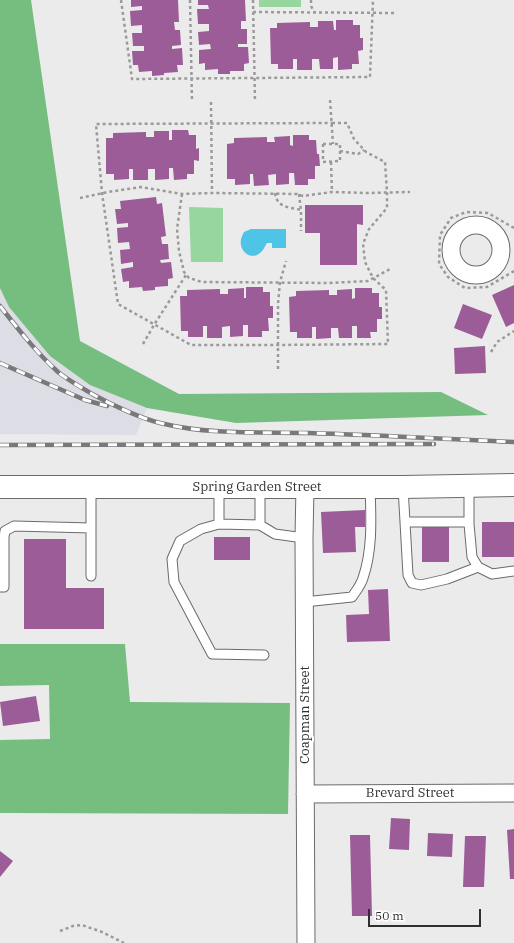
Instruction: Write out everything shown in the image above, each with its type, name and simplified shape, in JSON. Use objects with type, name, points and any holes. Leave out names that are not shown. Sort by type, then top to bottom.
[{"type":"main road","name":"Spring Garden Street","points":[[0,487],[514,486]]},
{"type":"street","name":"Coapman Street","points":[[305,486],[304,602],[306,943]]},
{"type":"street","name":"Brevard Street","points":[[305,794],[514,793]]},
{"type":"lane","points":[[260,486],[260,525]]},
{"type":"lane","points":[[304,602],[352,597],[363,580],[370,551],[370,486]]},
{"type":"lane","points":[[469,486],[469,522],[472,557],[478,567],[492,574],[514,571]]},
{"type":"lane","points":[[90,576],[91,487]]},
{"type":"lane","points":[[219,487],[219,524]]},
{"type":"lane","points":[[403,487],[408,574],[412,583],[420,585],[447,579],[478,567]]},
{"type":"lane","points":[[405,522],[469,522]]},
{"type":"lane","points":[[264,655],[212,654],[174,582],[172,560],[180,541],[202,529],[219,524],[260,525],[275,534],[304,538]]},
{"type":"lane","points":[[0,587],[4,587],[5,531],[14,526],[91,528]]},
{"type":"path","points":[[121,0],[132,79],[370,77],[373,0]]},
{"type":"path","points":[[190,0],[192,102]]},
{"type":"path","points":[[253,0],[255,101]]},
{"type":"path","points":[[311,0],[315,13]]},
{"type":"path","points":[[254,12],[397,13]]},
{"type":"path","points":[[330,100],[333,144]]},
{"type":"path","points":[[211,102],[212,193]]},
{"type":"path","points":[[332,123],[347,123],[354,139],[364,150],[385,162],[387,208],[369,228],[363,244],[365,262],[373,278],[386,290],[388,344],[191,345],[118,304],[102,193],[96,124],[332,123]]},
{"type":"path","points":[[323,144],[333,144],[340,144],[340,161],[323,162],[323,144]]},
{"type":"path","points":[[340,151],[358,154],[364,150]]},
{"type":"path","points":[[332,162],[332,192]]},
{"type":"path","points":[[80,198],[141,187],[182,194],[275,193],[299,194],[304,196],[332,192],[410,192]]},
{"type":"path","points":[[275,193],[276,199],[280,205],[301,210]]},
{"type":"path","points":[[182,194],[177,229],[179,251],[184,272],[189,278],[202,282],[329,283],[368,281],[392,268]]},
{"type":"path","points":[[299,194],[302,231]]},
{"type":"path","points":[[514,228],[488,213],[466,212],[451,218],[440,235],[439,264],[448,277],[466,288],[487,287],[514,271]]},
{"type":"path","points":[[278,369],[278,304],[280,282],[286,261]]},
{"type":"path","points":[[143,344],[186,275]]},
{"type":"path","points":[[491,352],[497,342],[514,331]]},
{"type":"path","points":[[60,931],[72,926],[82,925],[102,932],[124,943]]},
{"type":"shaded area","points":[[0,288],[10,307],[90,385],[147,408],[136,435],[0,434]]},
{"type":"green space","points":[[0,0],[31,0],[80,341],[179,394],[441,392],[488,415],[236,423],[147,408],[90,385],[50,356],[9,307],[0,288]]},
{"type":"green space","points":[[259,0],[301,0],[301,7],[259,7]]},
{"type":"green space","points":[[189,207],[223,208],[223,262],[191,262]]},
{"type":"green space","points":[[0,644],[125,644],[130,702],[290,703],[288,814],[0,813],[0,740],[50,739],[49,685],[0,686]]},
{"type":"water","points":[[251,229],[286,229],[286,248],[272,248],[272,243],[267,243],[262,251],[257,255],[248,255],[243,251],[241,241],[244,232]]},
{"type":"building","points":[[131,0],[178,0],[179,22],[174,22],[175,30],[180,30],[181,45],[172,46],[172,49],[182,48],[183,65],[177,65],[178,72],[152,76],[152,71],[139,72],[138,65],[133,65],[132,51],[144,51],[144,46],[133,46],[132,33],[142,33],[142,25],[131,26],[130,11],[142,10],[142,6],[131,7]]},
{"type":"building","points":[[198,0],[245,0],[246,21],[241,21],[241,29],[247,29],[247,44],[238,44],[238,47],[248,47],[249,63],[244,64],[244,71],[230,71],[230,74],[218,74],[218,69],[205,70],[205,63],[199,64],[199,50],[211,49],[210,44],[199,45],[198,32],[209,31],[209,24],[198,24],[197,9],[209,9],[208,5],[198,5]]},
{"type":"building","points":[[336,20],[353,20],[353,25],[360,25],[360,38],[363,38],[363,50],[358,51],[359,64],[352,64],[352,69],[338,70],[338,57],[333,58],[333,69],[320,69],[319,59],[312,59],[312,70],[297,70],[297,59],[293,59],[293,69],[278,69],[278,64],[271,64],[270,28],[277,28],[277,23],[310,22],[310,27],[318,27],[318,21],[333,21],[334,30],[336,30]]},
{"type":"building","points":[[172,130],[188,130],[189,135],[196,135],[196,149],[199,148],[199,161],[194,160],[194,174],[187,174],[187,179],[174,180],[173,168],[169,168],[169,179],[155,180],[155,169],[148,169],[148,180],[133,180],[133,169],[129,169],[129,179],[114,180],[114,174],[106,174],[106,138],[113,138],[113,133],[146,132],[146,137],[154,137],[154,131],[169,131],[169,140],[172,140]]},
{"type":"building","points":[[293,135],[309,135],[309,140],[316,140],[320,166],[315,166],[315,179],[308,179],[308,185],[295,185],[294,173],[289,173],[289,184],[276,185],[276,174],[268,175],[269,185],[254,186],[253,174],[250,174],[250,184],[235,185],[235,179],[227,179],[227,144],[234,143],[234,138],[267,137],[267,142],[275,142],[274,137],[290,136],[290,145],[293,146]]},
{"type":"building","points":[[156,197],[157,204],[162,203],[166,236],[161,237],[162,244],[168,244],[169,259],[160,260],[161,263],[171,262],[173,278],[168,279],[168,286],[155,287],[155,290],[143,291],[142,287],[129,288],[129,281],[123,282],[121,269],[133,267],[133,262],[121,264],[120,250],[130,249],[129,242],[118,243],[117,228],[128,227],[128,223],[117,224],[115,209],[121,209],[120,201]]},
{"type":"building","points":[[305,205],[363,205],[363,225],[357,224],[357,265],[320,265],[320,233],[305,233]]},
{"type":"building","points":[[514,285],[514,323],[506,327],[492,295]]},
{"type":"building","points":[[246,287],[263,287],[263,292],[270,292],[270,306],[273,306],[273,318],[268,318],[269,331],[262,331],[262,337],[248,337],[248,325],[243,325],[243,336],[230,337],[230,326],[222,327],[222,338],[207,338],[207,326],[203,326],[203,337],[188,337],[188,331],[181,331],[180,296],[187,296],[187,290],[220,289],[220,294],[228,294],[228,289],[244,288],[244,298],[246,298]]},
{"type":"building","points":[[355,288],[372,288],[372,293],[379,293],[379,307],[382,307],[382,319],[377,319],[377,332],[370,332],[371,338],[357,338],[357,326],[352,326],[352,338],[339,338],[338,328],[331,328],[331,338],[316,339],[316,327],[312,327],[312,338],[297,338],[297,332],[290,332],[289,297],[296,296],[296,291],[329,290],[329,295],[337,295],[337,290],[352,289],[352,299],[355,298]]},
{"type":"building","points":[[463,304],[492,315],[482,339],[454,328]]},
{"type":"building","points":[[485,346],[486,373],[455,374],[454,348]]},
{"type":"building","points":[[365,510],[365,527],[355,527],[356,552],[323,553],[321,512]]},
{"type":"building","points":[[482,522],[514,522],[514,557],[482,557]]},
{"type":"building","points":[[449,526],[449,562],[422,562],[422,527]]},
{"type":"building","points":[[214,537],[250,537],[250,560],[214,560]]},
{"type":"building","points":[[24,539],[66,539],[66,588],[104,588],[104,629],[24,629]]},
{"type":"building","points":[[388,589],[390,641],[347,642],[346,615],[369,614],[368,590]]},
{"type":"building","points":[[36,696],[40,721],[3,726],[0,702]]},
{"type":"building","points":[[391,818],[410,819],[409,850],[389,849]]},
{"type":"building","points":[[514,829],[514,879],[510,879],[507,830]]},
{"type":"building","points":[[428,833],[453,834],[452,857],[427,856]]},
{"type":"building","points":[[350,835],[370,835],[372,916],[352,916]]},
{"type":"building","points":[[465,836],[486,836],[484,887],[463,887]]},
{"type":"building","points":[[0,851],[13,861],[0,877]]},
{"type":"railway","points":[[0,306],[20,332],[58,372],[85,390],[109,403],[152,421],[178,427],[215,431],[308,433],[514,442]]},
{"type":"railway","points":[[0,363],[85,400],[107,406]]},
{"type":"railway","points":[[0,445],[434,444]]}]
